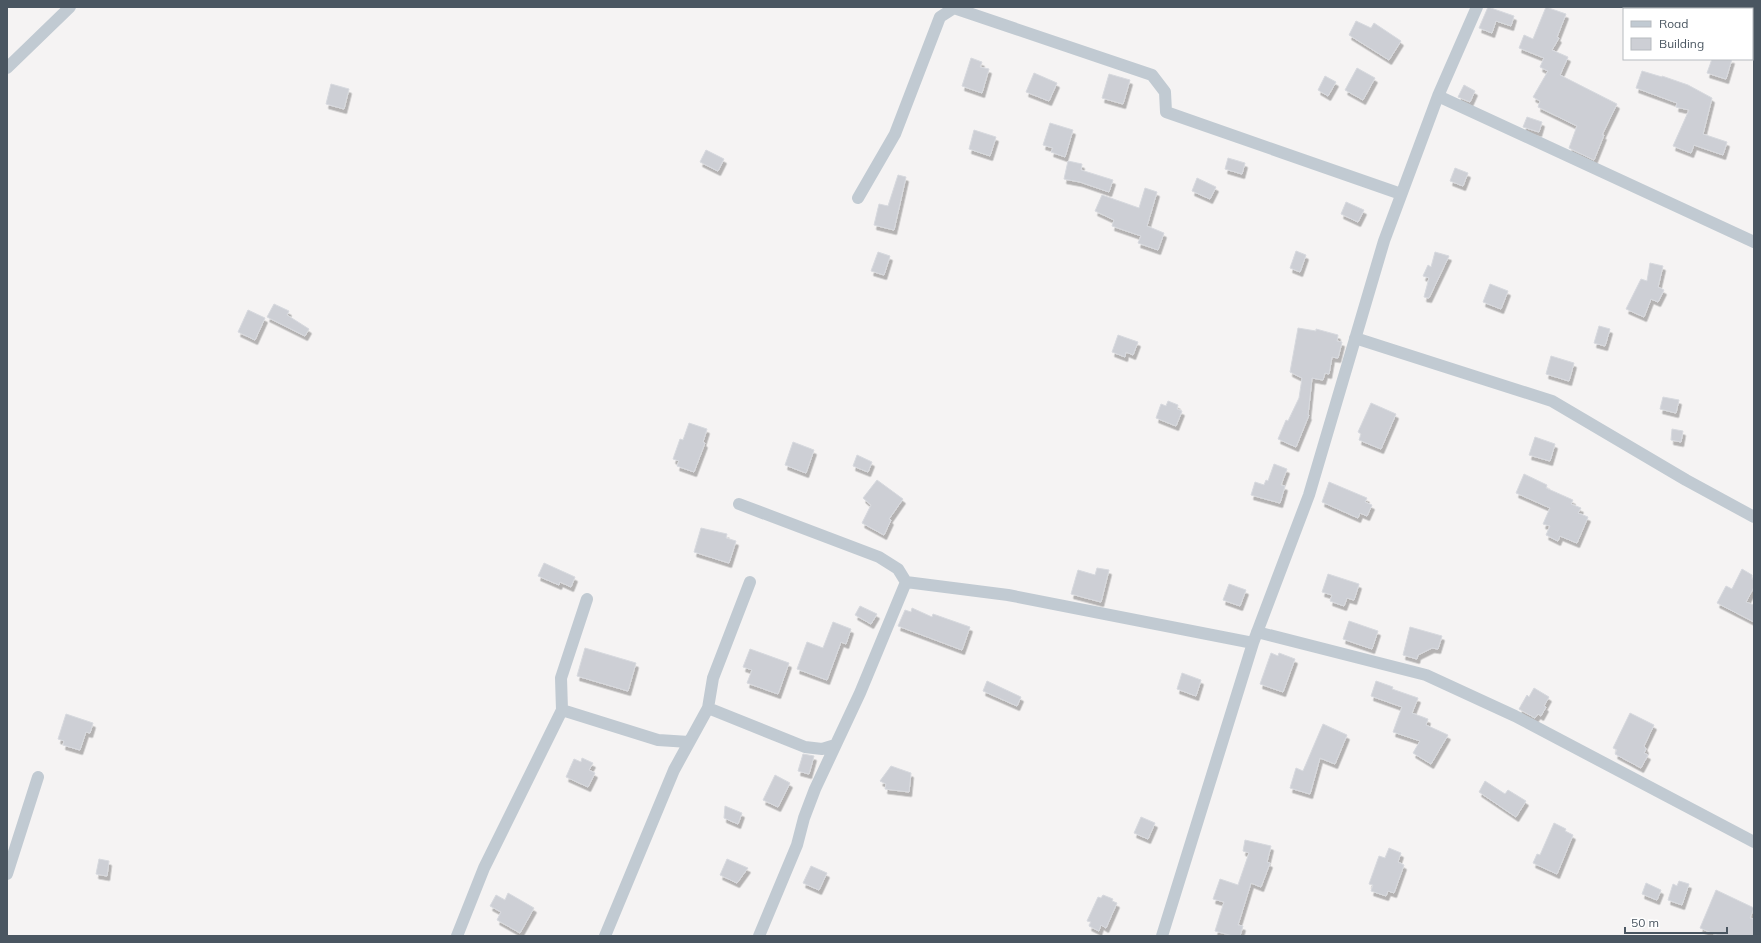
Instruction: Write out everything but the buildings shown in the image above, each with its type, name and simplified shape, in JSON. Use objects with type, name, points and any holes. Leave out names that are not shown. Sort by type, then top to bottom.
[{"type":"street","points":[[7,68],[70,7]]},
{"type":"street","points":[[1162,936],[1255,638],[1309,495],[1384,242],[1438,96],[1477,7]]},
{"type":"street","points":[[858,198],[895,134],[940,17],[954,8],[1152,75],[1165,92],[1166,112],[1401,194]]},
{"type":"street","points":[[1438,96],[1754,242]]},
{"type":"street","points":[[1355,338],[1552,401],[1686,480],[1754,517]]},
{"type":"street","points":[[739,504],[880,557],[898,569],[906,582]]},
{"type":"street","points":[[605,936],[674,770],[708,708],[713,678],[750,582]]},
{"type":"street","points":[[906,582],[1008,595],[1255,638],[1426,675],[1515,716],[1754,842]]},
{"type":"street","points":[[759,936],[797,845],[804,818],[815,789],[860,693],[906,582]]},
{"type":"street","points":[[457,936],[484,868],[562,710],[561,678],[586,599]]},
{"type":"street","points":[[708,708],[805,747],[822,748],[835,746]]},
{"type":"street","points":[[562,710],[658,740],[689,742]]},
{"type":"street","points":[[7,874],[38,777]]}]
